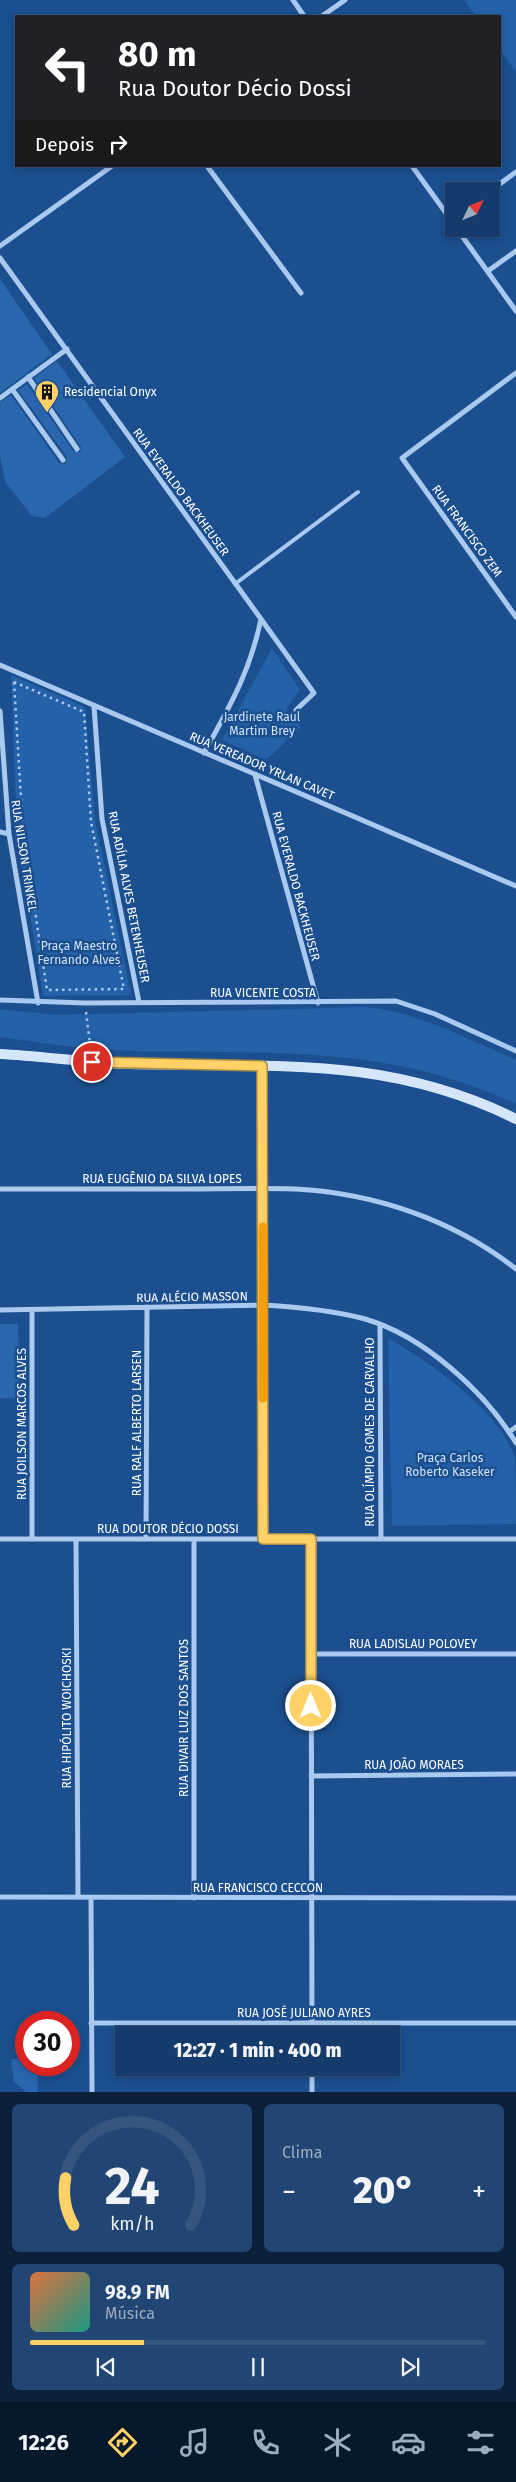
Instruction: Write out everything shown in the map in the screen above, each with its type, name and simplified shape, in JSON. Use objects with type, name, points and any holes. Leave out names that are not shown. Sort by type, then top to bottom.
[{"type":"main road","points":[[0,1049],[25,1055]]},
{"type":"main road","points":[[0,1054],[92,1062],[342,1069],[398,1078],[457,1094],[516,1119]]},
{"type":"street","points":[[293,0],[303,15]]},
{"type":"street","points":[[323,15],[345,0]]},
{"type":"street","points":[[0,246],[111,167]]},
{"type":"street","points":[[207,167],[301,293]]},
{"type":"street","points":[[413,167],[445,210]]},
{"type":"street","points":[[500,184],[516,172]]},
{"type":"street","points":[[464,238],[516,311]]},
{"type":"street","points":[[488,271],[516,250]]},
{"type":"street","name":"RUA EVERALDO BACKHEUSER","points":[[0,258],[314,693],[296,710]]},
{"type":"street","points":[[0,398],[67,349]]},
{"type":"street","name":"RUA FRANCISCO ZEM","points":[[516,373],[402,458],[516,617]]},
{"type":"street","points":[[28,377],[76,449]]},
{"type":"street","points":[[12,389],[63,460]]},
{"type":"street","points":[[204,753],[247,673],[255,651],[261,619]]},
{"type":"street","name":"RUA VEREADOR YRLAN CAVET","points":[[0,665],[516,886]]},
{"type":"street","name":"RUA ADÍLIA ALVES BETENHEUSER","points":[[94,706],[102,819],[139,1002]]},
{"type":"street","name":"RUA NILSON TRINKEL","points":[[0,711],[10,834],[38,1003]]},
{"type":"street","name":"RUA EVERALDO BACKHEUSER","points":[[255,775],[318,1003]]},
{"type":"street","points":[[0,832],[10,834]]},
{"type":"street","name":"RUA VICENTE COSTA","points":[[0,1000],[38,1003],[318,1003],[396,1000],[435,1014],[516,1051]]},
{"type":"street","points":[[262,1066],[263,1539]]},
{"type":"street","name":"RUA EUGÊNIO DA SILVA LOPES","points":[[0,1189],[262,1189],[327,1193],[378,1203],[428,1218],[458,1231],[516,1269]]},
{"type":"street","name":"RUA ALÉCIO MASSON","points":[[0,1310],[263,1305],[330,1312],[380,1324],[418,1346],[456,1374],[490,1407],[516,1443]]},
{"type":"street","name":"RUA RALF ALBERTO LARSEN","points":[[146,1539],[148,1307]]},
{"type":"street","name":"RUA JOILSON MARCOS ALVES","points":[[32,1310],[32,1539]]},
{"type":"street","name":"RUA OLÍMPIO GOMES DE CARVALHO","points":[[380,1324],[381,1539]]},
{"type":"street","points":[[509,1432],[516,1427]]},
{"type":"street","name":"RUA DOUTOR DÉCIO DOSSI","points":[[0,1539],[516,1539]]},
{"type":"street","name":"RUA HIPÓLITO WOICHOSKI","points":[[76,1539],[78,1898]]},
{"type":"street","name":"RUA DIVAIR LUIZ DOS SANTOS","points":[[194,1539],[194,1898]]},
{"type":"street","points":[[311,1539],[312,2023]]},
{"type":"street","name":"RUA LADISLAU POLOVEY","points":[[311,1654],[516,1654]]},
{"type":"street","name":"RUA JOÃO MORAES","points":[[311,1776],[516,1774]]},
{"type":"street","name":"RUA FRANCISCO CECCON","points":[[0,1897],[516,1898]]},
{"type":"street","points":[[91,1898],[92,2092]]},
{"type":"street","name":"RUA JOSÉ JULIANO AYRES","points":[[91,2023],[516,2023]]},
{"type":"street","points":[[312,2076],[312,2092]]},
{"type":"lane","points":[[235,584],[358,492]]},
{"type":"path","points":[[14,682],[84,712],[91,822],[124,989],[47,990],[23,832],[14,682]]},
{"type":"path","points":[[85,1003],[92,1062]]},
{"type":"green space","points":[[464,0],[516,0],[516,72],[501,51],[501,15],[475,15]]},
{"type":"green space","name":"Jardinete Raul Martim Brey","points":[[272,648],[300,690],[286,709],[301,727],[266,760],[222,740]]},
{"type":"green space","name":"Praça Maestro Fernando Alves","points":[[11,675],[85,707],[95,820],[131,995],[43,996],[17,833]]},
{"type":"green space","points":[[367,1007],[387,1010],[425,1021],[516,1060],[516,1104],[465,1084],[415,1069],[366,1060],[266,1053],[109,1050],[0,1037],[0,1009],[56,1015]]},
{"type":"green space","name":"Praça Carlos Roberto Kaseker","points":[[388,1338],[443,1374],[479,1405],[494,1422],[515,1458],[516,1524],[392,1526]]},
{"type":"building","points":[[0,279],[52,354],[0,393]]},
{"type":"building","name":"Residencial Onyx","points":[[57,361],[125,457],[45,518],[32,516],[5,482],[0,455],[0,402],[11,395],[59,463],[65,464],[67,457],[18,390],[27,384],[73,451],[80,452],[81,447],[34,378]]},
{"type":"building","points":[[0,1324],[18,1324],[20,1399],[0,1398]]},
{"type":"building","points":[[11,2059],[15,2059],[15,2076],[37,2076],[38,2092],[26,2092],[14,2082]]},
{"type":"slow traffic","points":[[263,1227],[263,1398]]},
{"type":"place","name":"Residencial Onyx","points":[[47,413]]},
{"type":"route","points":[[92,1062],[262,1066],[263,1539],[311,1539],[311,1706]]}]
